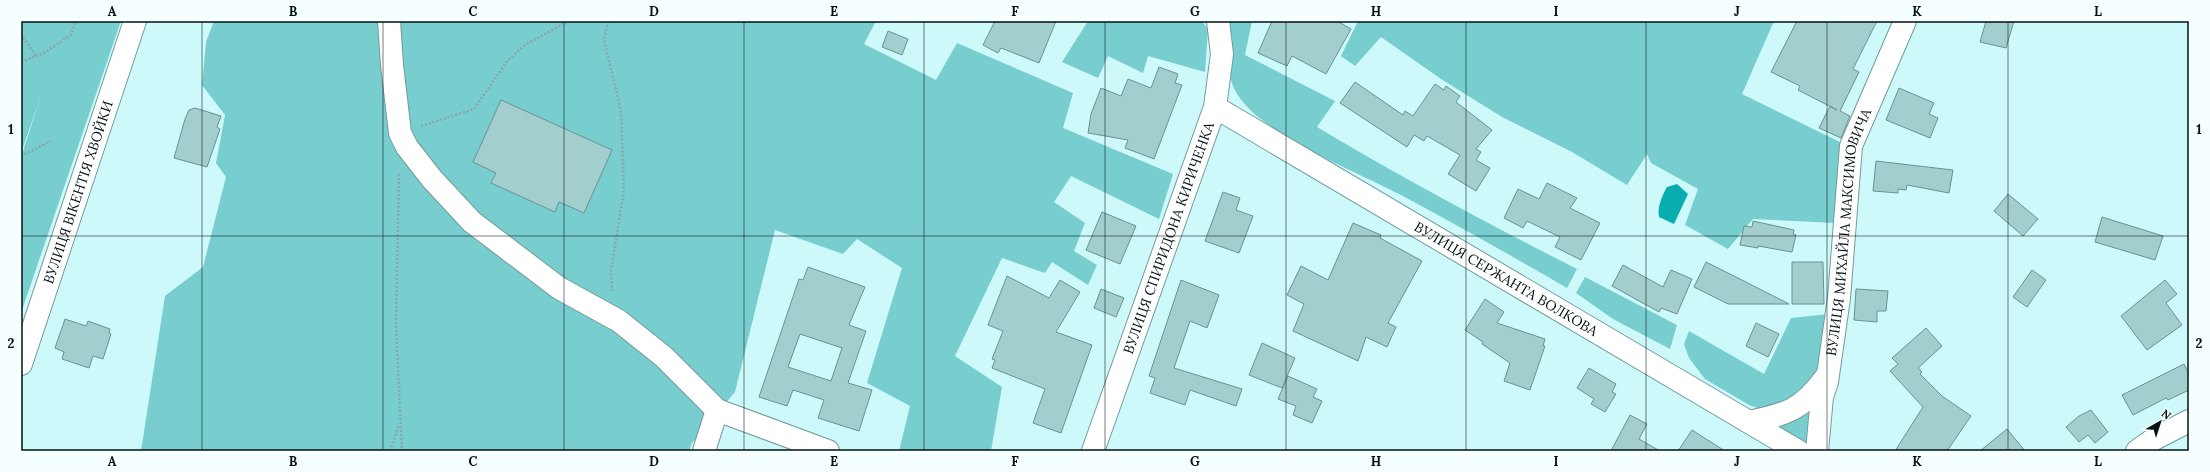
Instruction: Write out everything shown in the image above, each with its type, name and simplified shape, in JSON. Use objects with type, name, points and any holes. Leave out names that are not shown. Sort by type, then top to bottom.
[{"type":"street","name":"ВУЛИЦЯ ВІКЕНТІЯ ХВОЙКИ","points":[[21,364],[135,21]]},
{"type":"street","points":[[389,21],[392,65],[400,133],[407,147],[432,179],[472,222],[559,288],[613,318],[664,357],[717,410],[828,451]]},
{"type":"street","name":"ВУЛИЦЯ СПИРИДОНА КИРИЧЕНКА","points":[[1094,451],[1215,106],[1222,54],[1218,21]]},
{"type":"street","name":"ВУЛИЦЯ МИХАЙЛА МАКСИМОВИЧА","points":[[1817,451],[1822,398],[1828,375],[1839,298],[1851,146],[1905,21]]},
{"type":"street","name":"ВУЛИЦЯ СЕРЖАНТА ВОЛКОВА","points":[[1215,106],[1798,451]]},
{"type":"street","points":[[1749,422],[1787,413],[1798,408],[1813,395],[1828,375]]},
{"type":"street","points":[[704,451],[717,410]]},
{"type":"street","points":[[2138,451],[2154,439],[2189,422]]},
{"type":"path","points":[[21,62],[36,56],[71,35],[76,21]]},
{"type":"path","points":[[400,133],[474,110],[508,60],[525,45],[568,21]]},
{"type":"path","points":[[608,21],[604,40],[621,111],[624,190],[611,271],[613,318]]},
{"type":"path","points":[[21,34],[36,56]]},
{"type":"path","points":[[21,156],[51,141]]},
{"type":"path","points":[[399,172],[396,326],[402,451]]},
{"type":"path","points":[[390,451],[400,423]]},
{"type":"shaded area","points":[[21,21],[121,21],[21,313],[21,157],[41,96],[21,153]]},
{"type":"shaded area","points":[[214,21],[876,21],[864,44],[936,80],[957,43],[1073,93],[1063,128],[1173,174],[1159,219],[1071,176],[1054,202],[1085,223],[1074,251],[1097,265],[1088,285],[1052,262],[1045,273],[1002,258],[955,356],[1002,387],[991,451],[899,451],[910,406],[867,383],[902,268],[857,239],[843,254],[775,230],[735,392],[692,443],[689,451],[141,451],[165,296],[203,267],[226,177],[216,163],[225,115],[202,85],[206,42]]},
{"type":"shaded area","points":[[1088,21],[1202,21],[1208,29],[1205,72],[1148,56],[1143,73],[1108,56],[1098,78],[1062,62]]},
{"type":"shaded area","points":[[1229,21],[1252,21],[1245,55],[1335,101],[1317,127],[1446,200],[1577,269],[1567,288],[1401,195],[1311,151],[1265,123],[1248,108],[1232,84],[1228,66]]},
{"type":"shaded area","points":[[1358,21],[1774,21],[1742,94],[1844,144],[1835,223],[1753,219],[1728,249],[1685,225],[1698,189],[1651,163],[1647,154],[1627,185],[1572,152],[1502,117],[1441,79],[1381,37],[1355,66],[1341,56]]},
{"type":"shaded area","points":[[1677,184],[1688,194],[1674,224],[1659,217],[1659,205],[1667,187]]},
{"type":"shaded area","points":[[1585,277],[1677,325],[1670,349],[1613,319],[1576,293]]},
{"type":"shaded area","points":[[1830,314],[1825,361],[1802,397],[1766,411],[1749,405],[1705,379],[1689,358],[1684,344],[1689,331],[1764,374],[1791,318]]},
{"type":"shaded area","points":[[1818,398],[1812,438],[1807,445],[1781,428],[1782,421]]},
{"type":"building","points":[[995,21],[1056,21],[1039,63],[1001,48],[998,53],[983,45]]},
{"type":"building","points":[[1272,21],[1337,21],[1351,29],[1326,74],[1292,56],[1287,66],[1258,53]]},
{"type":"building","points":[[1797,21],[1877,21],[1853,69],[1859,72],[1840,111],[1850,116],[1841,138],[1819,128],[1830,106],[1798,90],[1800,86],[1771,72]]},
{"type":"building","points":[[1986,21],[2014,21],[2006,48],[1980,42]]},
{"type":"building","points":[[888,31],[908,39],[902,55],[882,47]]},
{"type":"building","points":[[1159,67],[1178,74],[1175,83],[1182,85],[1154,159],[1125,148],[1128,140],[1088,133],[1091,114],[1101,88],[1121,96],[1128,79],[1151,88]]},
{"type":"building","points":[[1355,82],[1403,115],[1405,111],[1413,116],[1435,84],[1444,90],[1446,86],[1460,96],[1456,102],[1492,130],[1476,149],[1481,152],[1476,160],[1490,168],[1476,191],[1448,174],[1460,155],[1427,136],[1424,141],[1414,135],[1407,147],[1340,103]]},
{"type":"building","points":[[1899,88],[1934,103],[1929,114],[1938,118],[1930,138],[1886,120]]},
{"type":"building","points":[[501,100],[612,150],[584,213],[559,202],[555,212],[491,183],[496,173],[473,162]]},
{"type":"building","points":[[195,108],[221,116],[217,127],[220,129],[207,167],[174,158],[185,119],[189,110]]},
{"type":"building","points":[[1876,161],[1953,170],[1949,193],[1907,185],[1906,190],[1898,189],[1898,193],[1873,191]]},
{"type":"building","points":[[1547,183],[1577,198],[1570,208],[1600,223],[1581,260],[1555,247],[1560,237],[1527,221],[1523,228],[1504,218],[1518,189],[1539,199]]},
{"type":"building","points":[[1223,192],[1240,198],[1236,210],[1253,216],[1239,253],[1205,241]]},
{"type":"building","points":[[2008,194],[2038,219],[2023,236],[1994,211]]},
{"type":"building","points":[[1102,212],[1136,226],[1120,264],[1086,250]]},
{"type":"building","points":[[2102,217],[2163,236],[2155,260],[2095,242]]},
{"type":"building","points":[[1753,221],[1794,230],[1793,234],[1796,235],[1792,252],[1758,246],[1758,248],[1740,245],[1744,226],[1752,227]]},
{"type":"building","points":[[1353,223],[1381,235],[1380,238],[1422,261],[1388,323],[1396,327],[1387,347],[1366,337],[1358,361],[1293,331],[1304,304],[1287,295],[1301,266],[1328,280]]},
{"type":"building","points":[[1706,262],[1789,304],[1728,304],[1694,287]]},
{"type":"building","points":[[1792,262],[1823,262],[1824,304],[1792,304]]},
{"type":"building","points":[[1623,265],[1663,287],[1671,270],[1692,279],[1677,314],[1661,308],[1659,312],[1612,286]]},
{"type":"building","points":[[808,267],[865,287],[849,325],[866,331],[848,383],[872,390],[859,431],[818,418],[824,400],[793,390],[787,406],[759,397],[799,279],[803,280]],"holes":[[[800,334],[842,348],[831,381],[788,367]]]},
{"type":"building","points":[[2032,270],[2046,280],[2027,307],[2013,297]]},
{"type":"building","points":[[1007,276],[1049,298],[1060,280],[1080,292],[1056,332],[1092,345],[1061,433],[1033,423],[1045,389],[992,368],[995,360],[992,359],[1003,331],[988,325]]},
{"type":"building","points":[[1181,280],[1219,295],[1207,328],[1190,321],[1174,368],[1242,389],[1236,406],[1190,390],[1185,405],[1150,393],[1155,378],[1149,376]]},
{"type":"building","points":[[2165,280],[2177,294],[2166,303],[2182,325],[2147,350],[2121,316]]},
{"type":"building","points":[[1101,289],[1124,298],[1116,317],[1094,308]]},
{"type":"building","points":[[1856,289],[1888,291],[1886,311],[1877,311],[1877,322],[1854,320]]},
{"type":"building","points":[[1485,299],[1504,312],[1497,323],[1545,339],[1543,346],[1545,346],[1530,390],[1504,381],[1510,363],[1482,344],[1483,342],[1465,330]]},
{"type":"building","points":[[65,319],[86,326],[88,321],[110,329],[109,333],[111,334],[103,359],[93,356],[89,368],[62,359],[64,352],[55,348]]},
{"type":"building","points":[[1756,323],[1779,334],[1768,357],[1746,346]]},
{"type":"building","points":[[1926,328],[1942,346],[1918,368],[1922,372],[1920,374],[1942,396],[1971,416],[1947,451],[1895,451],[1923,407],[1890,371],[1898,364],[1892,358]]},
{"type":"building","points":[[1262,343],[1295,358],[1282,388],[1249,375]]},
{"type":"building","points":[[2184,364],[2189,374],[2189,390],[2168,400],[2166,398],[2133,415],[2122,395]]},
{"type":"building","points":[[1589,368],[1616,384],[1612,392],[1616,394],[1605,412],[1591,404],[1594,399],[1577,388]]},
{"type":"building","points":[[1288,376],[1317,389],[1313,397],[1322,401],[1312,423],[1293,415],[1296,406],[1278,399]]},
{"type":"building","points":[[2091,410],[2108,432],[2095,443],[2088,435],[2079,442],[2066,427],[2079,416]]},
{"type":"building","points":[[1630,415],[1647,424],[1639,439],[1660,451],[1611,451]]},
{"type":"building","points":[[2007,429],[2025,451],[1980,451]]},
{"type":"building","points":[[1692,430],[1725,451],[1678,451]]}]
